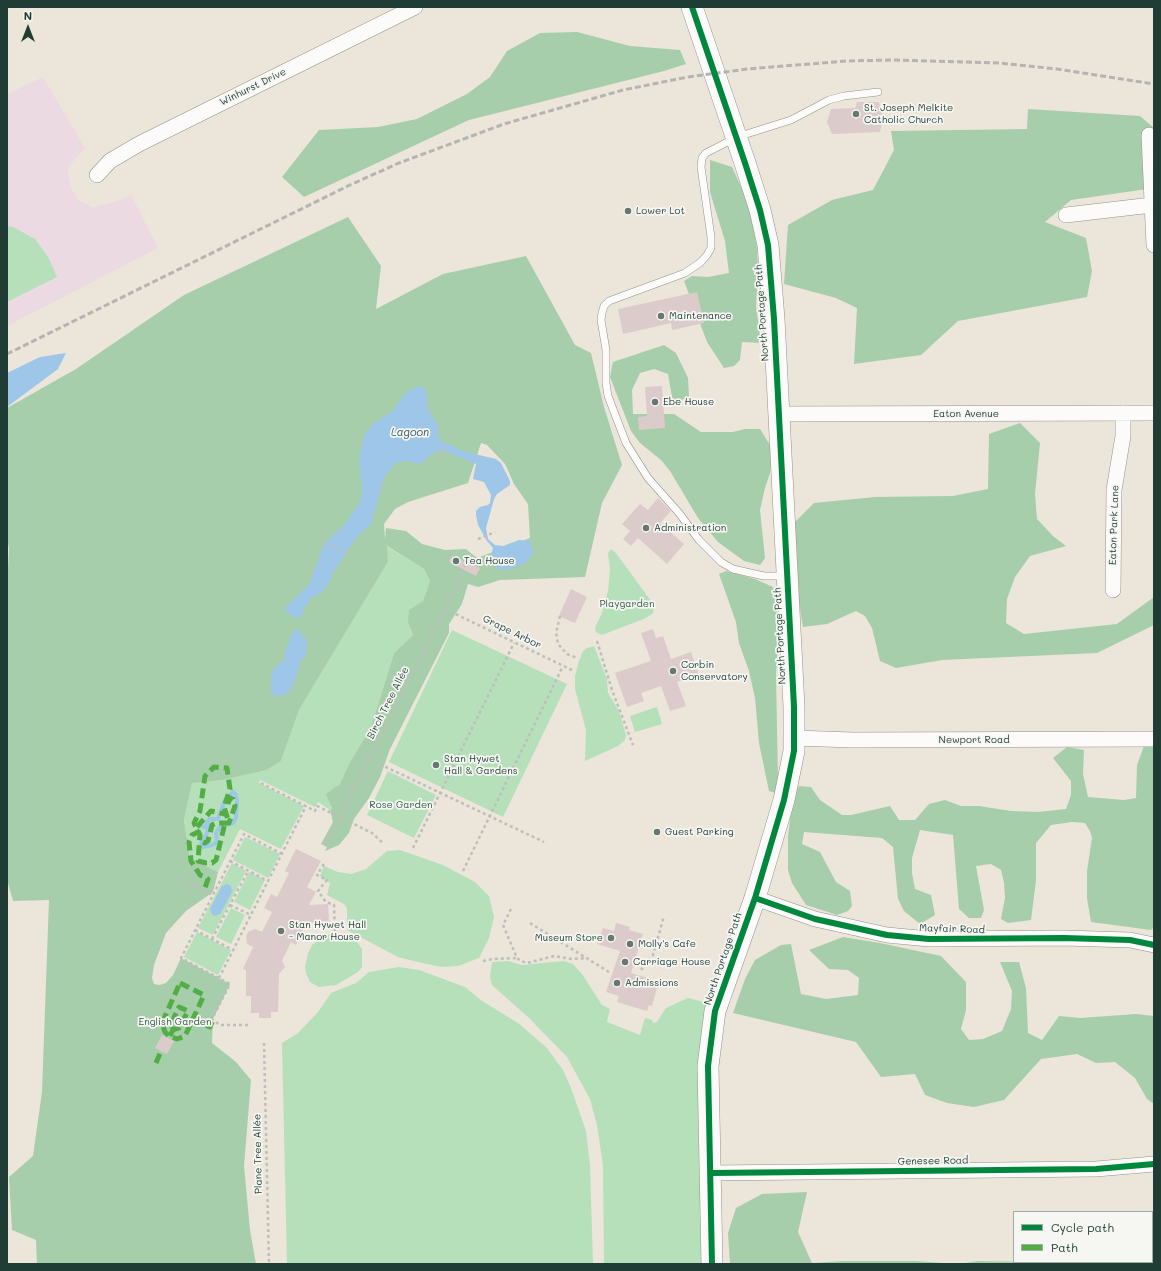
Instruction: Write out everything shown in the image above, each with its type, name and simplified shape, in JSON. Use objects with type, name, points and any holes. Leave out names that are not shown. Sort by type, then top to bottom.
[{"type":"main road","name":"North Portage Path","points":[[692,7],[760,210],[768,245],[774,319],[794,738],[791,773],[786,793],[755,898],[715,1011],[708,1066],[712,1264]]},
{"type":"street","name":"Winhurst Drive","points":[[96,175],[110,161],[139,144],[415,7]]},
{"type":"street","points":[[1149,134],[1154,245]]},
{"type":"street","points":[[1066,215],[1152,205]]},
{"type":"street","name":"Eaton Park Lane","points":[[1113,590],[1114,490],[1123,436],[1123,413]]},
{"type":"street","name":"Eaton Avenue","points":[[778,414],[1154,413]]},
{"type":"street","name":"Newport Road","points":[[794,738],[852,740],[1154,739]]},
{"type":"street","name":"Mayfair Road","points":[[755,898],[815,919],[887,935],[929,939],[1064,938],[1130,940],[1154,945]]},
{"type":"street","name":"Genesee Road","points":[[711,1173],[1096,1169],[1154,1164]]},
{"type":"lane","points":[[787,576],[764,576],[733,569],[721,562],[698,540],[679,513],[648,478],[635,459],[616,420],[608,396],[606,382],[607,354],[601,320],[604,306],[617,298],[657,285],[685,273],[708,255],[711,248],[711,237],[701,167],[702,158],[706,153],[719,145],[736,138],[791,120],[829,100],[844,96],[878,92]]},
{"type":"path","points":[[440,456],[449,439]]},
{"type":"path","points":[[478,539],[496,532]]},
{"type":"path","points":[[322,541],[349,555]]},
{"type":"path","points":[[560,616],[557,630],[558,644],[567,654],[577,658]]},
{"type":"path","points":[[597,641],[612,690],[633,745]]},
{"type":"path","points":[[413,848],[514,643]]},
{"type":"path","points":[[463,871],[563,666]]},
{"type":"path","points":[[369,759],[544,842]]},
{"type":"path","points":[[261,783],[315,811],[318,806],[372,833],[383,843]]},
{"type":"path","points":[[219,978],[306,806]]},
{"type":"path","points":[[248,1025],[220,1025],[212,1019],[230,984],[181,958],[244,834],[282,854]]},
{"type":"path","points":[[230,862],[268,881]]},
{"type":"path","points":[[324,864],[318,875],[327,880],[318,891],[326,902],[334,905],[335,931]]},
{"type":"path","points":[[212,939],[248,871]]},
{"type":"path","points":[[176,877],[212,896]]},
{"type":"path","points":[[230,905],[251,915]]},
{"type":"path","points":[[511,909],[503,925],[517,958]]},
{"type":"path","points":[[641,970],[653,955],[664,916]]},
{"type":"path","points":[[530,923],[609,972]]},
{"type":"path","points":[[195,930],[233,950]]},
{"type":"path","points":[[483,961],[517,958],[527,963],[554,956],[572,959],[587,958]]},
{"type":"shaded area","points":[[43,77],[85,148],[69,166],[68,174],[71,188],[78,200],[93,208],[131,195],[158,248],[7,326],[7,94]]},
{"type":"green space","points":[[577,32],[630,46],[680,50],[686,64],[664,71],[469,120],[304,197],[282,177],[319,130],[378,127],[417,119],[467,94],[490,77],[507,51],[540,33]]},
{"type":"green space","points":[[1028,109],[1140,116],[1154,128],[1154,188],[1071,200],[1045,222],[1086,238],[1092,271],[1087,297],[958,321],[921,355],[854,364],[857,308],[836,298],[784,284],[788,225],[832,200],[873,190],[894,150],[891,131],[1027,129]]},
{"type":"green space","points":[[710,160],[732,167],[749,204],[757,248],[758,273],[756,306],[761,343],[742,342],[740,360],[734,366],[724,368],[707,342],[684,281],[692,276],[708,277],[729,273],[725,241],[710,192]]},
{"type":"green space","name":"English Garden","points":[[348,217],[381,266],[376,309],[443,274],[526,256],[575,345],[591,353],[604,407],[622,465],[602,503],[585,577],[500,580],[478,587],[468,584],[462,604],[449,624],[449,633],[390,749],[380,777],[369,798],[354,819],[349,833],[339,845],[325,851],[327,847],[321,844],[333,822],[330,810],[332,808],[326,794],[340,784],[349,764],[371,727],[394,653],[413,635],[408,623],[409,610],[423,601],[430,581],[424,569],[387,546],[388,562],[299,710],[281,761],[267,770],[223,780],[192,783],[184,820],[190,859],[218,872],[213,892],[186,911],[166,933],[154,965],[152,978],[154,984],[160,985],[166,983],[173,975],[181,958],[230,984],[213,1019],[212,1043],[236,1062],[251,1080],[244,1166],[250,1230],[256,1264],[37,1264],[36,1240],[12,1230],[9,1177],[33,1156],[42,1092],[49,900],[13,901],[7,880],[7,591],[9,548],[7,539],[7,408],[76,369],[184,295]],"holes":[[[481,443],[487,445],[505,464],[514,484],[528,504],[530,538],[477,558],[466,549],[445,550],[422,544],[406,531],[386,528],[385,539],[384,524],[395,509],[408,502],[468,483]]]},
{"type":"green space","points":[[7,226],[13,227],[35,239],[48,257],[57,277],[7,302]]},
{"type":"green space","points":[[664,345],[676,353],[688,378],[689,397],[676,402],[672,397],[668,374],[654,369],[640,373],[632,390],[633,414],[674,414],[701,432],[733,432],[745,429],[760,429],[773,450],[770,473],[760,510],[765,558],[760,565],[744,561],[718,542],[698,518],[670,471],[661,460],[640,443],[631,431],[610,377],[613,362]]},
{"type":"green space","points":[[1020,423],[1040,443],[1035,494],[1037,519],[1053,536],[1066,546],[1030,556],[1015,577],[1007,599],[1006,623],[1024,634],[1117,624],[1154,597],[1154,625],[1097,653],[942,660],[896,668],[880,661],[872,628],[865,616],[856,611],[827,624],[803,627],[798,597],[793,524],[814,503],[875,497],[953,496],[988,489],[989,434]]},
{"type":"green space","points":[[386,546],[424,569],[430,581],[423,601],[408,623],[413,635],[394,653],[371,727],[349,764],[330,810],[318,802],[315,807],[260,780],[259,783],[304,806],[281,849],[240,829],[218,872],[196,863],[190,859],[184,820],[192,782],[223,780],[267,770],[281,761],[299,710],[388,562]]},
{"type":"green space","name":"Playgarden","points":[[611,549],[616,553],[651,601],[654,608],[653,613],[646,618],[602,635],[596,632],[595,628],[602,613],[608,591],[610,570],[608,553]]},
{"type":"green space","points":[[726,571],[755,579],[773,587],[779,626],[776,674],[778,782],[776,793],[769,791],[759,743],[755,698],[749,671],[739,643],[736,622],[719,574]]},
{"type":"green space","points":[[452,630],[567,684],[503,817],[389,762]]},
{"type":"green space","points":[[594,646],[607,679],[608,693],[619,711],[626,735],[625,740],[618,746],[585,761],[586,730],[575,689],[575,676],[583,651]]},
{"type":"green space","points":[[657,707],[662,724],[635,732],[630,716]]},
{"type":"green space","points":[[1144,746],[1154,746],[1154,927],[1151,930],[1091,922],[1087,898],[1087,871],[1092,838],[1085,823],[1072,822],[1051,825],[1036,843],[1036,880],[1031,920],[1008,923],[1001,919],[1005,898],[1004,883],[1001,870],[991,864],[976,866],[984,910],[981,918],[969,918],[959,909],[953,835],[920,830],[912,858],[912,873],[915,889],[931,895],[935,915],[920,924],[904,911],[898,899],[893,847],[882,838],[804,832],[802,844],[820,852],[836,882],[850,891],[852,906],[848,911],[837,915],[806,905],[792,883],[788,870],[788,837],[792,801],[799,786],[811,787],[820,800],[842,815],[851,815],[890,806],[899,820],[915,820],[929,804],[945,800],[961,806],[979,806],[1011,811],[1038,812],[1066,809],[1071,795],[1071,781],[1053,758],[1067,747],[1084,750],[1083,774],[1088,797],[1124,800],[1136,798],[1137,765]]},
{"type":"green space","name":"Rose Garden","points":[[388,771],[436,795],[414,838],[367,815]]},
{"type":"green space","points":[[245,837],[280,854],[268,878],[233,860]]},
{"type":"green space","points":[[400,850],[443,865],[475,882],[489,896],[494,917],[489,938],[479,958],[458,966],[442,967],[422,963],[398,957],[347,930],[347,908],[344,904],[327,895],[330,883],[320,876],[324,866],[338,872],[351,874],[366,869],[387,851]]},
{"type":"green space","points":[[232,863],[246,871],[213,935],[198,928]]},
{"type":"green space","points":[[249,872],[265,880],[250,910],[234,902]]},
{"type":"green space","points":[[231,908],[245,915],[231,944],[216,937]]},
{"type":"green space","points":[[197,932],[231,950],[218,975],[184,957]]},
{"type":"green space","points":[[335,934],[357,942],[362,949],[362,967],[358,972],[336,985],[319,987],[310,982],[306,973],[305,966],[308,954],[312,945],[320,939],[326,935]]},
{"type":"green space","points":[[843,937],[941,956],[966,982],[966,1010],[961,1029],[969,1040],[983,1039],[1002,1031],[1011,1009],[1012,991],[1000,962],[1019,962],[1026,988],[1028,1033],[1042,1040],[1059,1016],[1080,1018],[1136,1014],[1154,1016],[1154,1104],[1147,1099],[1135,1078],[1115,1062],[1096,1063],[1077,1054],[1041,1059],[1004,1100],[974,1107],[947,1103],[925,1095],[915,1074],[881,1077],[856,1042],[733,1013],[745,979],[755,960],[781,945],[791,944],[801,994],[826,999],[858,995],[859,978],[848,970],[829,969],[809,950]]},
{"type":"green space","points":[[508,961],[522,965],[564,961],[573,964],[582,974],[602,1005],[610,1009],[607,1022],[640,1035],[645,1018],[652,1020],[653,1023],[657,1022],[666,1008],[688,998],[707,1003],[704,1264],[604,1264],[603,1165],[597,1125],[590,1099],[567,1057],[528,1017],[492,985],[490,977],[492,962]]},
{"type":"green space","points":[[399,967],[419,970],[465,987],[482,1001],[518,1023],[546,1047],[563,1070],[586,1131],[590,1165],[593,1264],[287,1264],[282,1043],[298,1033],[318,1012],[331,993],[356,983],[369,972]]},
{"type":"green space","points":[[807,1192],[798,1232],[812,1263],[843,1261],[916,1261],[956,1264],[730,1264],[728,1233],[736,1208],[762,1194]]},
{"type":"green space","points":[[978,1261],[1039,1264],[959,1264]]},
{"type":"water","points":[[66,353],[58,369],[7,407],[7,373],[40,357]]},
{"type":"water","name":"Lagoon","points":[[419,386],[424,388],[427,393],[427,407],[437,424],[439,431],[438,437],[441,441],[466,452],[496,459],[501,463],[510,481],[510,485],[497,494],[494,499],[486,528],[488,539],[495,545],[503,546],[519,540],[530,541],[533,550],[532,555],[526,563],[510,569],[499,569],[491,563],[490,559],[493,548],[487,541],[478,525],[476,511],[480,507],[490,503],[491,495],[484,482],[473,479],[476,464],[447,452],[436,451],[420,464],[405,461],[395,463],[384,477],[371,524],[356,538],[322,592],[311,598],[303,611],[302,616],[300,618],[293,617],[286,612],[285,607],[309,585],[324,544],[344,525],[359,504],[362,489],[359,458],[364,435],[373,424],[393,411],[408,391]]},
{"type":"water","points":[[295,630],[299,630],[302,636],[307,640],[306,654],[300,663],[294,684],[288,693],[277,697],[273,695],[271,689],[273,669],[284,660],[285,650],[290,641],[291,634]]},
{"type":"water","points":[[227,884],[231,886],[232,892],[220,914],[214,916],[210,909],[222,886]]},
{"type":"building","name":"St. Joseph Melkite Catholic Church","points":[[857,102],[879,102],[883,118],[880,132],[832,134],[827,122],[831,109],[855,108]]},
{"type":"building","name":"Maintenance","points":[[697,292],[704,323],[672,330],[671,323],[623,334],[618,309]]},
{"type":"building","name":"Ebe House","points":[[662,386],[665,428],[639,430],[638,417],[647,416],[645,387]]},
{"type":"building","name":"Administration","points":[[658,498],[671,511],[660,523],[684,544],[667,564],[638,538],[631,546],[623,539],[630,531],[622,524],[640,504],[648,510]]},
{"type":"building","points":[[452,556],[480,568],[476,576],[449,562]]},
{"type":"building","points":[[571,589],[587,597],[575,623],[559,616]]},
{"type":"building","name":"Corbin Conservatory","points":[[653,629],[656,638],[663,636],[671,659],[691,652],[699,675],[677,682],[686,706],[670,711],[661,686],[641,693],[644,701],[627,707],[615,673],[651,661],[641,633]]},
{"type":"building","name":"Stan Hywet Hall - Manor House","points":[[296,849],[321,861],[307,887],[316,892],[309,905],[328,904],[329,922],[306,923],[296,945],[291,942],[282,961],[285,967],[279,974],[278,1012],[271,1012],[271,1018],[259,1018],[259,1013],[251,1013],[251,996],[246,996],[246,970],[243,969],[253,947],[247,944],[246,936],[248,932],[255,929],[262,932],[272,912],[264,908],[271,894],[277,897],[289,873],[285,871]]},
{"type":"building","name":"Carriage House","points":[[616,923],[630,927],[629,930],[643,934],[631,973],[657,981],[655,987],[657,988],[652,1006],[649,1005],[647,1011],[617,1002],[619,996],[606,992],[620,951],[597,944],[603,928],[614,931]]},
{"type":"building","points":[[162,1035],[174,1041],[167,1054],[155,1048]]},
{"type":"waterway","points":[[200,826],[205,827],[208,821],[210,819],[218,819],[225,800],[233,792],[236,795],[237,800],[236,818],[233,823],[221,826],[216,833],[217,842],[203,847],[201,844],[208,831],[208,821]]},
{"type":"railway","points":[[7,354],[352,184],[399,163],[504,124],[623,90],[688,77],[747,69],[846,61],[893,60],[999,63],[1057,69],[1154,84]]},
{"type":"marked path","points":[[203,842],[205,843],[208,841],[212,825],[216,823],[229,823],[224,807],[230,789],[227,768],[214,767],[205,776],[200,811],[194,823],[200,835],[198,861],[212,863],[216,860],[225,823]]},
{"type":"marked path","points":[[228,804],[230,798],[233,799],[235,806],[229,823]]},
{"type":"marked path","points":[[197,827],[211,811],[225,814]]},
{"type":"marked path","points":[[200,831],[192,835],[189,842],[191,861],[200,875],[208,879],[204,891]]},
{"type":"marked path","points":[[180,983],[204,995],[185,1036],[177,1039],[169,1036],[165,1032],[162,1023],[180,983]]},
{"type":"marked path","points":[[170,1036],[173,1030],[171,1024],[179,1007],[188,1011],[179,1028],[173,1030]]},
{"type":"marked path","points":[[192,1020],[210,1027],[213,1020]]},
{"type":"marked path","points":[[156,1063],[161,1051]]},
{"type":"cycle path","points":[[692,7],[745,163],[760,210],[768,245],[774,319],[794,707],[794,751],[784,800],[755,898],[715,1011],[708,1066],[712,1264]]},
{"type":"cycle path","points":[[755,898],[815,919],[887,935],[929,939],[1064,938],[1130,940],[1154,945]]},
{"type":"cycle path","points":[[711,1173],[1096,1169],[1154,1164]]},
{"type":"place","name":"St. Joseph Melkite Catholic Church","points":[[856,114]]},
{"type":"place","name":"Lower Lot","points":[[628,211]]},
{"type":"place","name":"Maintenance","points":[[661,316]]},
{"type":"place","name":"Ebe House","points":[[655,402]]},
{"type":"place","name":"Administration","points":[[646,528]]},
{"type":"place","name":"Tea House","points":[[456,561]]},
{"type":"place","name":"Corbin Conservatory","points":[[673,671]]},
{"type":"place","name":"Stan Hywet Hall & Gardens","points":[[436,765]]},
{"type":"place","name":"Guest Parking","points":[[657,832]]},
{"type":"place","name":"Stan Hywet Hall - Manor House","points":[[281,931]]},
{"type":"place","name":"Museum Store","points":[[611,938]]},
{"type":"place","name":"Molly's Cafe","points":[[630,944]]},
{"type":"place","name":"Carriage House","points":[[625,962]]},
{"type":"place","name":"Admissions","points":[[617,983]]}]
